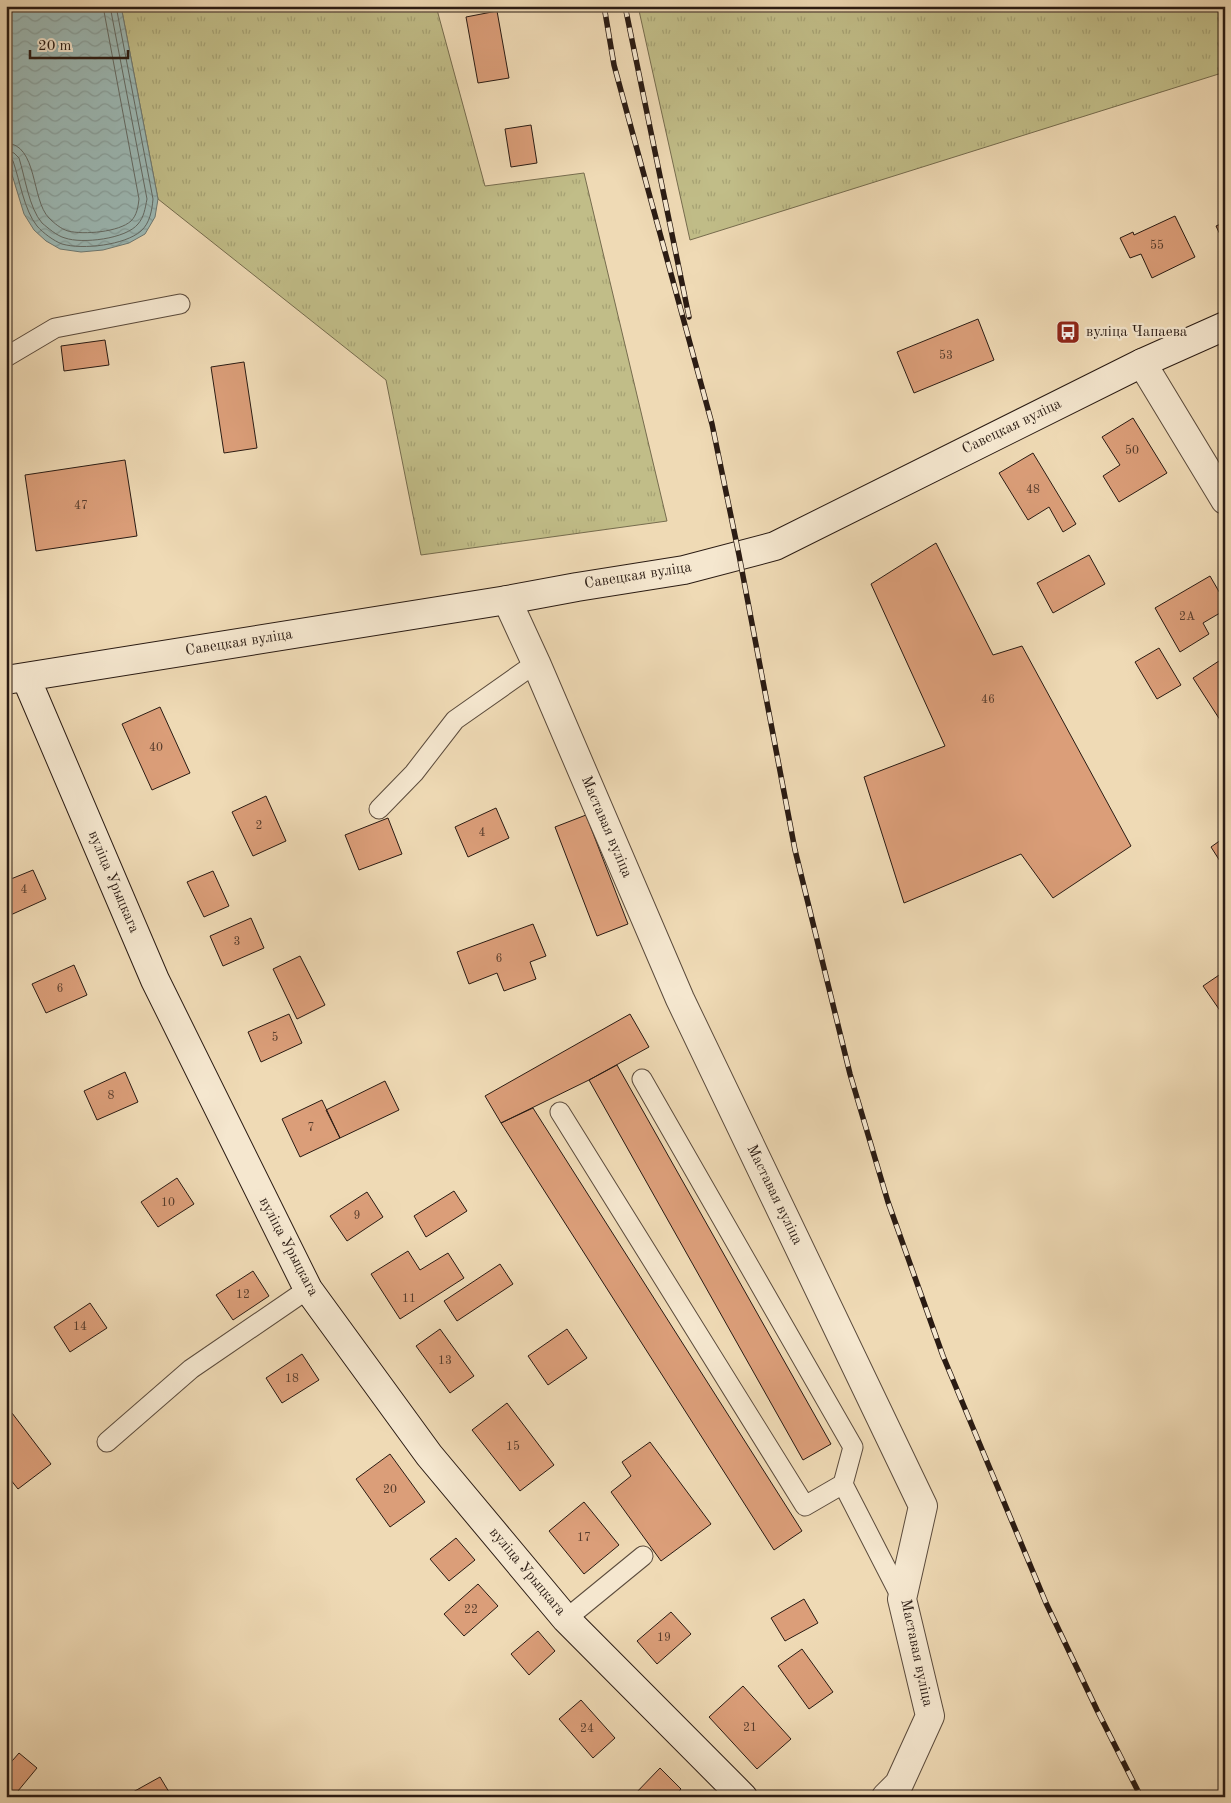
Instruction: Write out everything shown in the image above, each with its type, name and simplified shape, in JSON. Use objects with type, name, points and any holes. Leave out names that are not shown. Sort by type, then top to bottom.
[{"type":"main road","name":"Савецкая вуліца","points":[[16,679],[684,570],[775,546],[1142,363],[1225,326]]},
{"type":"main road","points":[[1142,363],[1225,500]]},
{"type":"main road","name":"Маставая вуліца","points":[[507,600],[536,663],[680,999],[923,1506],[902,1598],[930,1716],[899,1784],[886,1797]]},
{"type":"main road","name":"вуліца Урыцкага","points":[[16,679],[155,980],[308,1289],[429,1455],[566,1619],[743,1797]]},
{"type":"lane","points":[[6,357],[55,328],[180,304]]},
{"type":"lane","points":[[379,809],[414,773],[455,720],[536,663]]},
{"type":"lane","points":[[642,1079],[853,1447],[843,1484],[902,1598]]},
{"type":"lane","points":[[560,1112],[805,1506],[843,1484]]},
{"type":"lane","points":[[107,1442],[191,1369],[308,1289]]},
{"type":"lane","points":[[566,1619],[642,1556]]},
{"type":"green space","points":[[121,6],[436,6],[485,186],[584,173],[667,521],[421,555],[386,380],[158,199]]},
{"type":"green space","points":[[638,6],[1225,6],[1225,72],[690,240]]},
{"type":"water","points":[[6,6],[121,6],[158,199],[155,217],[145,234],[129,243],[103,250],[81,252],[60,249],[46,241],[34,230],[24,214],[6,155]]},
{"type":"building","points":[[497,11],[509,78],[478,83],[466,17]]},
{"type":"building","points":[[531,125],[537,163],[511,167],[505,129]]},
{"type":"building","points":[[1175,216],[1195,257],[1152,278],[1141,254],[1130,258],[1120,238],[1133,232],[1134,235]]},
{"type":"building","points":[[1225,222],[1225,245],[1216,226]]},
{"type":"building","points":[[978,319],[994,360],[914,393],[897,352]]},
{"type":"building","points":[[105,340],[109,365],[64,371],[61,346]]},
{"type":"building","points":[[244,362],[257,448],[224,453],[211,367]]},
{"type":"building","points":[[1133,418],[1167,473],[1119,502],[1103,476],[1120,465],[1102,437]]},
{"type":"building","points":[[1033,453],[1076,524],[1063,532],[1049,507],[1028,520],[999,473]]},
{"type":"building","points":[[125,460],[137,536],[36,551],[25,475]]},
{"type":"building","points":[[936,543],[993,655],[1022,646],[1131,846],[1053,898],[1021,854],[904,903],[864,777],[945,746],[871,584]]},
{"type":"building","points":[[1089,555],[1105,584],[1053,613],[1037,583]]},
{"type":"building","points":[[1210,576],[1225,602],[1225,610],[1203,623],[1209,634],[1180,652],[1155,608]]},
{"type":"building","points":[[1159,648],[1181,685],[1157,699],[1135,662]]},
{"type":"building","points":[[1225,657],[1225,721],[1222,723],[1193,678]]},
{"type":"building","points":[[160,707],[190,773],[152,790],[122,724]]},
{"type":"building","points":[[266,796],[286,841],[253,856],[232,812]]},
{"type":"building","points":[[496,808],[509,838],[468,857],[455,827]]},
{"type":"building","points":[[586,815],[628,924],[597,936],[555,827]]},
{"type":"building","points":[[388,818],[402,854],[359,870],[345,835]]},
{"type":"building","points":[[1225,837],[1225,869],[1211,847]]},
{"type":"building","points":[[33,870],[46,899],[6,917],[6,881]]},
{"type":"building","points":[[213,871],[229,906],[204,917],[187,882]]},
{"type":"building","points":[[251,918],[264,948],[223,966],[210,936]]},
{"type":"building","points":[[533,924],[546,956],[530,962],[536,979],[504,991],[497,973],[469,984],[457,952]]},
{"type":"building","points":[[300,956],[325,1005],[297,1019],[273,969]]},
{"type":"building","points":[[74,965],[87,995],[46,1013],[32,984]]},
{"type":"building","points":[[1225,971],[1225,1009],[1221,1012],[1203,986]]},
{"type":"building","points":[[289,1014],[302,1043],[261,1062],[248,1032]]},
{"type":"building","points":[[630,1014],[649,1047],[589,1080],[501,1123],[485,1096]]},
{"type":"building","points":[[617,1065],[831,1444],[803,1460],[589,1080]]},
{"type":"building","points":[[125,1072],[138,1102],[97,1120],[84,1091]]},
{"type":"building","points":[[385,1081],[399,1110],[340,1138],[326,1110]]},
{"type":"building","points":[[322,1100],[340,1138],[300,1157],[282,1119]]},
{"type":"building","points":[[533,1108],[802,1531],[774,1550],[501,1123]]},
{"type":"building","points":[[177,1178],[194,1204],[158,1227],[141,1202]]},
{"type":"building","points":[[454,1191],[467,1211],[426,1237],[414,1216]]},
{"type":"building","points":[[367,1192],[383,1217],[347,1241],[330,1216]]},
{"type":"building","points":[[408,1251],[420,1270],[448,1253],[464,1278],[400,1319],[371,1274]]},
{"type":"building","points":[[500,1264],[513,1284],[457,1321],[444,1301]]},
{"type":"building","points":[[253,1271],[269,1296],[233,1320],[216,1295]]},
{"type":"building","points":[[90,1303],[107,1328],[70,1352],[54,1327]]},
{"type":"building","points":[[440,1329],[474,1376],[450,1393],[416,1346]]},
{"type":"building","points":[[567,1329],[587,1358],[548,1385],[528,1356]]},
{"type":"building","points":[[302,1354],[319,1380],[282,1403],[266,1378]]},
{"type":"building","points":[[507,1403],[554,1465],[520,1491],[472,1430]]},
{"type":"building","points":[[12,1413],[51,1464],[18,1489],[6,1474],[6,1417]]},
{"type":"building","points":[[650,1442],[711,1524],[661,1561],[611,1492],[631,1476],[622,1462]]},
{"type":"building","points":[[390,1454],[425,1502],[390,1527],[356,1479]]},
{"type":"building","points":[[584,1502],[619,1545],[584,1574],[549,1531]]},
{"type":"building","points":[[456,1538],[475,1560],[449,1581],[430,1559]]},
{"type":"building","points":[[478,1584],[498,1606],[464,1636],[444,1614]]},
{"type":"building","points":[[804,1599],[818,1623],[785,1641],[771,1618]]},
{"type":"building","points":[[671,1612],[691,1634],[657,1664],[637,1641]]},
{"type":"building","points":[[538,1631],[555,1651],[529,1675],[511,1654]]},
{"type":"building","points":[[802,1649],[833,1692],[809,1709],[778,1666]]},
{"type":"building","points":[[743,1686],[791,1739],[757,1769],[709,1717]]},
{"type":"building","points":[[581,1700],[615,1738],[593,1758],[559,1719]]},
{"type":"building","points":[[19,1753],[37,1768],[13,1797],[7,1797],[6,1768]]},
{"type":"building","points":[[660,1768],[681,1789],[674,1797],[634,1797],[633,1796]]},
{"type":"building","points":[[160,1777],[172,1797],[124,1797]]},
{"type":"railway","points":[[604,6],[614,65],[712,424],[795,850],[850,1074],[888,1202],[943,1356],[1046,1603],[1141,1797]]},
{"type":"railway","points":[[625,6],[689,317]]},
{"type":"place","name":"вуліца Чапаева","points":[[1068,332]]}]
